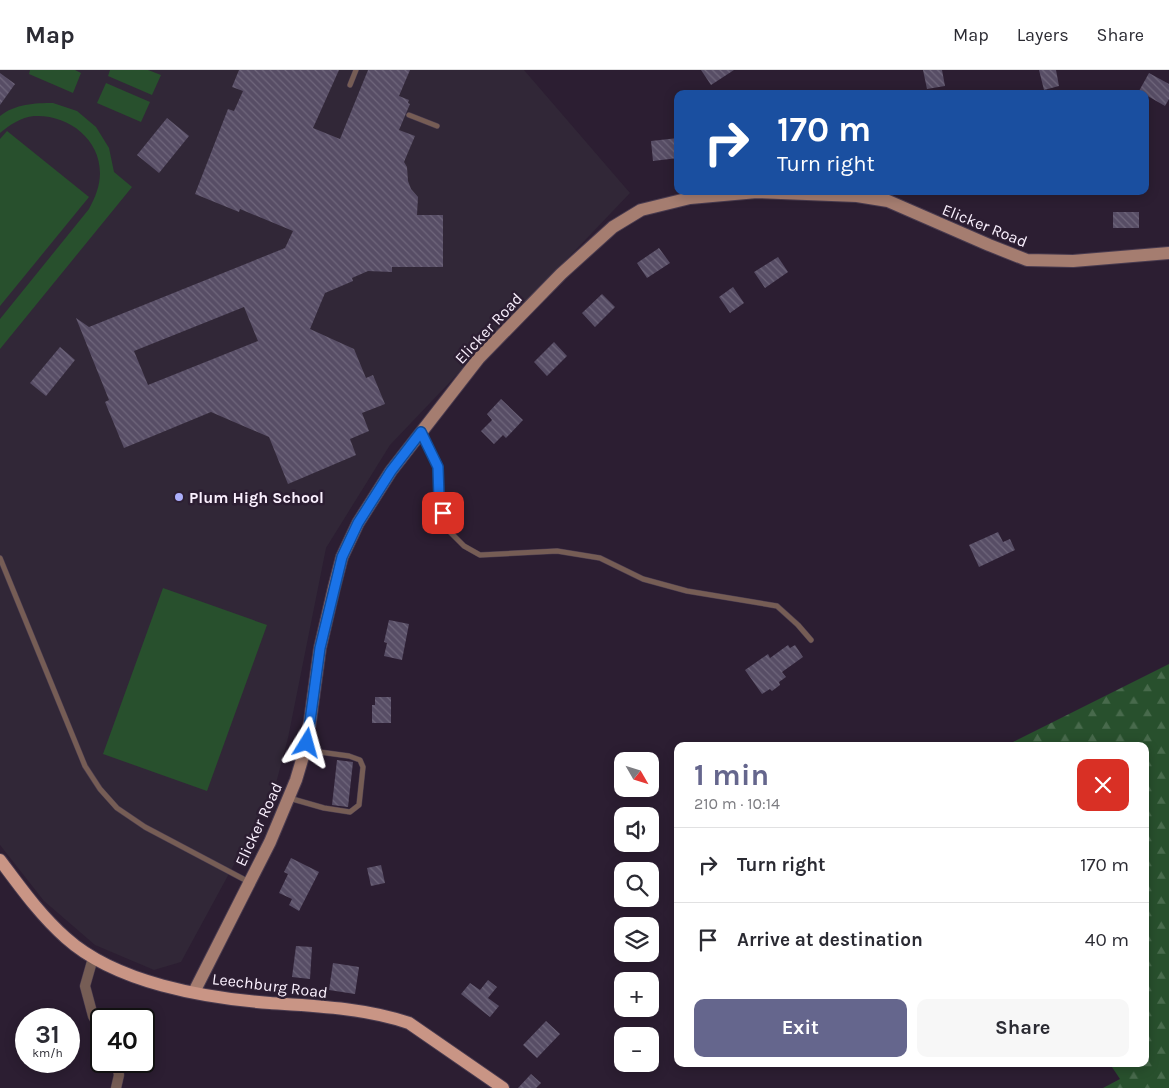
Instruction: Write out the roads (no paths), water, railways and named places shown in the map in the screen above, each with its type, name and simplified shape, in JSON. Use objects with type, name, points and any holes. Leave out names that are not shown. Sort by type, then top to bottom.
[{"type":"main road","name":"Leechburg Road","points":[[0,860],[39,912],[68,940],[93,958],[150,982],[194,992],[237,1000],[368,1013],[394,1018],[409,1023],[503,1088]]},
{"type":"street","name":"Elicker Road","points":[[194,992],[270,842],[296,780],[305,750],[320,648],[342,557],[358,523],[391,471],[479,358],[562,274],[613,227],[641,210],[690,198],[724,195]]},
{"type":"street","name":"Elicker Road","points":[[832,195],[857,196],[888,201],[1027,260],[1073,262],[1169,253]]},
{"type":"street","points":[[91,1008],[85,986],[93,958]]},
{"type":"street","points":[[116,1088],[119,1073]]},
{"type":"lane","points":[[350,84],[356,70]]},
{"type":"lane","points":[[409,115],[437,126]]},
{"type":"lane","points":[[421,432],[438,467],[439,498],[447,528],[464,546],[480,555],[558,551],[600,558],[643,579],[687,591],[777,606],[798,624],[811,640]]},
{"type":"lane","points":[[0,558],[85,766],[100,789],[117,808],[145,827],[249,882]]},
{"type":"lane","points":[[289,797],[324,808],[350,812],[359,805],[363,767],[360,760],[349,756],[305,750]]},
{"type":"place","name":"Plum High School","points":[[179,497]]}]
